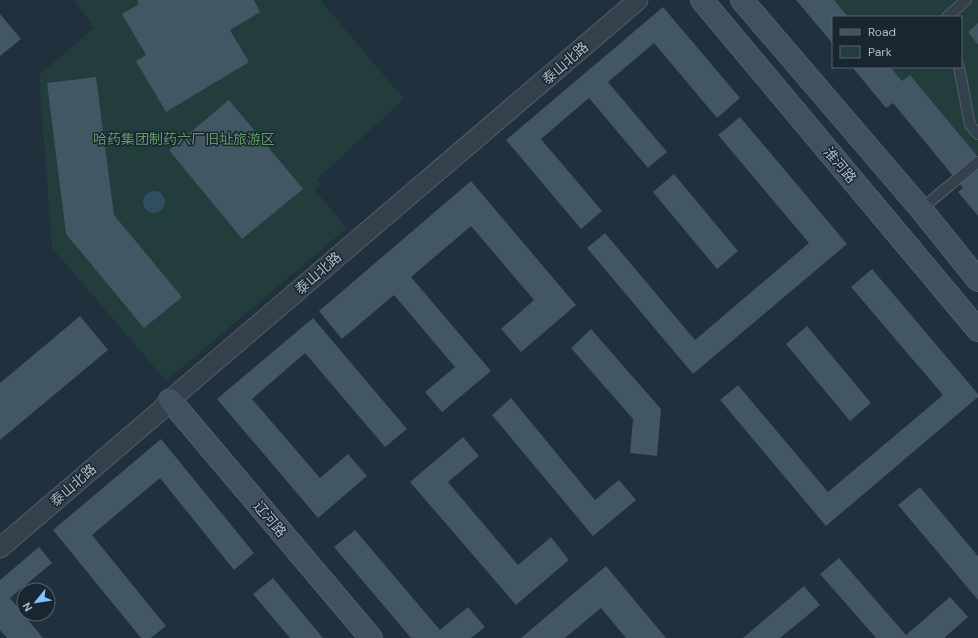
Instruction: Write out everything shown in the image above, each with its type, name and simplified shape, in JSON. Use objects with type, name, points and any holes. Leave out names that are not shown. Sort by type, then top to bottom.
[{"type":"main road","name":"淮河路","points":[[702,0],[978,330]]},
{"type":"main road","points":[[742,0],[921,209],[978,280]]},
{"type":"main road","name":"辽河路","points":[[165,405],[357,638]]},
{"type":"main road","name":"辽河路","points":[[165,405],[371,638]]},
{"type":"street","name":"泰山北路","points":[[0,548],[638,0]]},
{"type":"lane","points":[[948,16],[966,0]]},
{"type":"lane","points":[[959,68],[970,125],[978,134]]},
{"type":"lane","points":[[921,209],[978,162]]},
{"type":"green space","name":"哈药集团制药六厂旧址旅游区","points":[[74,0],[320,0],[404,99],[317,179],[321,184],[315,190],[347,228],[166,381],[52,248],[39,75],[94,28]]},
{"type":"green space","points":[[834,0],[978,0],[978,23],[968,32],[978,45],[978,157],[910,75],[902,81],[891,68],[962,68],[962,16],[847,16]]},
{"type":"water","points":[[150,191],[158,191],[165,198],[165,206],[158,213],[150,213],[143,206],[143,198]]},
{"type":"building","points":[[137,0],[254,0],[260,12],[230,30],[249,62],[166,112],[136,61],[146,55],[122,14],[139,4]]},
{"type":"building","points":[[796,0],[834,0],[847,16],[832,16],[832,43]]},
{"type":"building","points":[[663,7],[740,98],[717,118],[654,43],[608,82],[667,152],[648,168],[589,98],[541,139],[602,211],[581,229],[506,140]]},
{"type":"building","points":[[0,14],[21,39],[0,56]]},
{"type":"building","points":[[978,23],[978,45],[968,32]]},
{"type":"building","points":[[853,68],[891,68],[902,81],[910,75],[978,157],[978,216],[958,192],[963,188],[893,103],[886,108]]},
{"type":"building","points":[[96,77],[114,215],[182,297],[144,328],[66,234],[47,83]]},
{"type":"building","points":[[229,100],[303,189],[242,239],[169,150]]},
{"type":"building","points":[[740,117],[847,244],[693,374],[587,248],[605,233],[695,340],[809,243],[718,135]]},
{"type":"building","points":[[674,174],[738,251],[717,269],[653,192]]},
{"type":"building","points":[[471,181],[576,305],[521,352],[501,329],[534,300],[471,226],[411,277],[491,371],[442,412],[425,392],[455,367],[394,295],[342,339],[319,311]]},
{"type":"building","points":[[872,269],[978,394],[978,397],[826,526],[720,400],[738,385],[828,492],[943,395],[851,287]]},
{"type":"building","points":[[80,316],[108,350],[0,440],[0,383]]},
{"type":"building","points":[[313,318],[407,429],[385,447],[305,353],[252,399],[320,478],[348,454],[367,476],[318,518],[217,399]]},
{"type":"building","points":[[807,326],[871,403],[850,421],[786,344]]},
{"type":"building","points":[[591,329],[661,409],[657,456],[630,453],[633,419],[571,348]]},
{"type":"building","points":[[511,398],[595,500],[619,480],[636,500],[593,536],[492,415]]},
{"type":"building","points":[[463,437],[479,456],[448,482],[518,565],[551,537],[569,560],[516,605],[410,482]]},
{"type":"building","points":[[161,439],[254,553],[234,570],[160,478],[92,535],[166,626],[151,638],[141,638],[53,530]]},
{"type":"building","points":[[920,487],[978,556],[978,600],[898,505]]},
{"type":"building","points":[[355,530],[440,630],[468,607],[485,627],[471,638],[411,638],[334,547]]},
{"type":"building","points":[[39,547],[52,563],[29,582],[16,582],[16,593],[10,598],[16,605],[16,622],[30,622],[43,638],[7,638],[0,630],[0,580]]},
{"type":"building","points":[[839,558],[906,635],[950,597],[968,617],[944,638],[876,638],[820,574]]},
{"type":"building","points":[[606,566],[666,638],[626,638],[601,608],[565,638],[521,638]]},
{"type":"building","points":[[273,578],[323,638],[290,638],[253,594]]},
{"type":"building","points":[[804,586],[820,605],[780,638],[743,638]]}]
